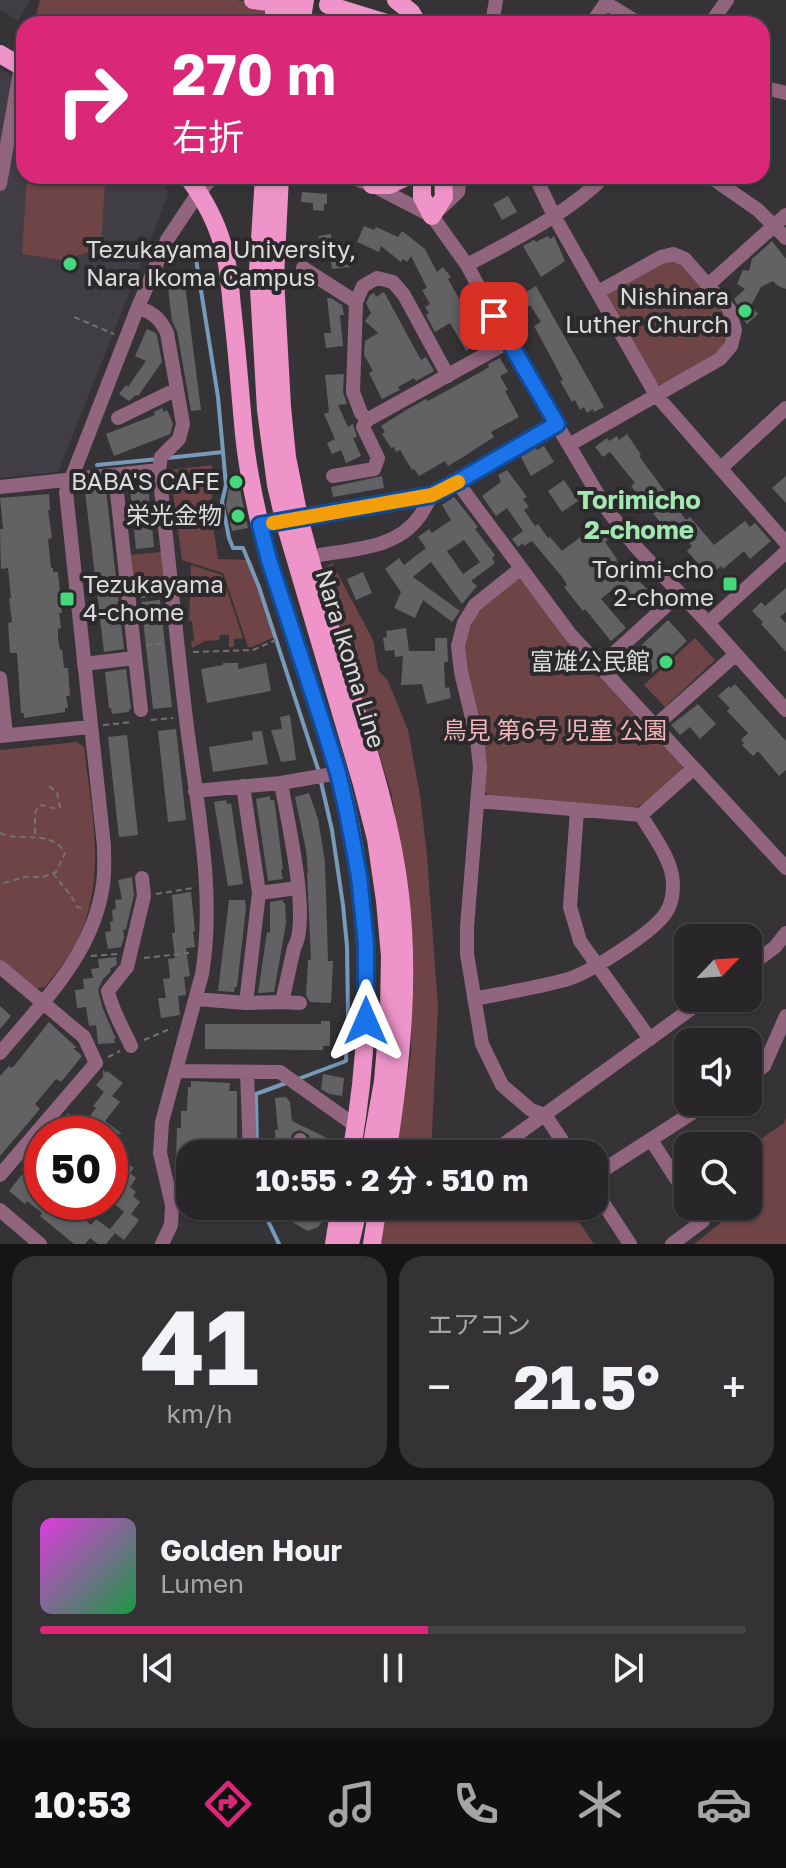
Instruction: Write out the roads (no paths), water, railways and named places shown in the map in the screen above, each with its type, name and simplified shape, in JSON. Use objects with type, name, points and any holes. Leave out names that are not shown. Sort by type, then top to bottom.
[{"type":"main road","points":[[396,0],[413,16]]},
{"type":"main road","points":[[352,16],[328,8],[359,16]]},
{"type":"main road","points":[[193,184],[213,218],[223,246],[244,438],[260,525],[338,773],[359,876],[366,945],[366,1047],[354,1140]]},
{"type":"main road","name":"Nara Ikoma Line","points":[[276,184],[258,271],[266,410],[276,485],[320,595],[376,776],[400,892],[404,1005],[389,1140]]},
{"type":"main road","name":"Nara Ikoma Line","points":[[277,184],[275,278],[292,520],[376,839],[385,901],[390,956],[389,1010],[383,1081],[372,1140]]},
{"type":"main road","points":[[372,185],[391,184]]},
{"type":"main road","points":[[422,184],[422,197],[432,216],[444,197],[443,184]]},
{"type":"main road","points":[[334,1244],[338,1220]]},
{"type":"main road","points":[[350,1244],[356,1220]]},
{"type":"main road","points":[[372,1244],[376,1220]]},
{"type":"street","points":[[607,1],[629,16]]},
{"type":"street","points":[[0,184],[16,103]]},
{"type":"street","points":[[0,1053],[78,957],[92,927],[104,884],[104,846],[66,492],[167,240],[206,184]]},
{"type":"street","points":[[432,216],[458,192],[459,184]]},
{"type":"street","points":[[539,184],[656,395],[786,543]]},
{"type":"street","points":[[467,265],[554,216],[597,184]]},
{"type":"street","points":[[721,184],[780,221],[786,238]]},
{"type":"street","points":[[372,185],[432,216],[467,265],[508,342],[606,508],[635,546],[786,710]]},
{"type":"street","points":[[708,285],[780,221]]},
{"type":"street","points":[[569,445],[720,359],[731,346],[735,330],[729,309],[685,259],[673,254],[661,257],[598,292]]},
{"type":"street","points":[[303,268],[356,302]]},
{"type":"street","points":[[367,420],[353,392],[356,302],[363,286],[377,278],[393,282],[404,295],[448,376]]},
{"type":"street","points":[[138,307],[161,321],[167,333],[183,424],[179,439],[161,457],[159,470],[206,886],[206,951],[162,1122],[160,1153],[172,1205],[171,1225],[162,1244]]},
{"type":"street","points":[[333,476],[374,469],[378,458],[363,427],[367,420],[508,342]]},
{"type":"street","points":[[118,418],[177,389]]},
{"type":"street","points":[[721,468],[786,408]]},
{"type":"street","points":[[260,525],[432,495],[557,424]]},
{"type":"street","points":[[0,487],[159,470]]},
{"type":"street","points":[[115,475],[141,710]]},
{"type":"street","points":[[457,482],[570,634],[786,868]]},
{"type":"street","points":[[320,555],[382,544],[400,536],[418,518],[432,495]]},
{"type":"street","points":[[708,623],[786,552]]},
{"type":"street","points":[[520,569],[475,605],[464,623],[458,646],[480,767],[467,954],[482,1044],[502,1085],[531,1110],[545,1115],[562,1140]]},
{"type":"street","points":[[600,666],[679,594]]},
{"type":"street","points":[[84,664],[134,652]]},
{"type":"street","points":[[655,726],[735,655]]},
{"type":"street","points":[[0,678],[3,736],[90,727]]},
{"type":"street","points":[[478,801],[641,815],[694,768]]},
{"type":"street","points":[[195,791],[281,783],[338,773]]},
{"type":"street","points":[[281,783],[298,888],[300,926],[299,941],[294,948],[282,1002]]},
{"type":"street","points":[[243,786],[259,893],[246,1003]]},
{"type":"street","points":[[577,810],[570,907],[580,941],[650,1039]]},
{"type":"street","points":[[474,999],[569,980],[650,931],[667,912],[673,895],[672,875],[667,860],[641,815]]},
{"type":"street","points":[[131,1046],[112,1010],[108,991],[127,967],[144,896],[142,878]]},
{"type":"street","points":[[259,893],[298,888]]},
{"type":"street","points":[[762,957],[786,933]]},
{"type":"street","points":[[0,967],[84,1037],[96,1063],[0,1175]]},
{"type":"street","points":[[196,999],[300,1003]]},
{"type":"street","points":[[510,1140],[687,1012]]},
{"type":"street","points":[[762,1067],[786,1016]]},
{"type":"street","points":[[176,1071],[280,1072],[356,1126]]},
{"type":"street","points":[[247,1072],[249,1140]]},
{"type":"street","points":[[608,1167],[688,1116]]},
{"type":"street","points":[[651,1140],[674,1175]]},
{"type":"street","points":[[0,1210],[40,1244]]},
{"type":"street","points":[[608,1210],[630,1244]]},
{"type":"street","points":[[672,1244],[702,1220]]},
{"type":"waterway","points":[[196,259],[218,397],[226,485],[222,502],[229,538],[233,548],[243,548],[259,587],[318,769],[332,830],[343,905],[347,946],[346,1061],[298,1079]]},
{"type":"waterway","points":[[167,458],[223,452]]},
{"type":"waterway","points":[[97,465],[158,459]]},
{"type":"waterway","points":[[257,1140],[256,1094],[286,1083]]},
{"type":"waterway","points":[[268,1220],[279,1244]]},
{"type":"place","name":"Tezukayama University, Nara Ikoma Campus","points":[[70,264]]},
{"type":"place","name":"Nishinara Luther Church","points":[[745,311]]},
{"type":"place","name":"BABA'S CAFE","points":[[236,482]]},
{"type":"place","name":"栄光金物","points":[[238,516]]},
{"type":"place","name":"Torimi-cho 2-chome","points":[[730,584]]},
{"type":"place","name":"Tezukayama 4-chome","points":[[67,599]]},
{"type":"place","name":"富雄公民館","points":[[666,662]]},
{"type":"district","name":"Torimicho 2-chome","points":[[639,515]]},
{"type":"park label","name":"鳥見 第6号 児童 公園","points":[[555,731]]}]
